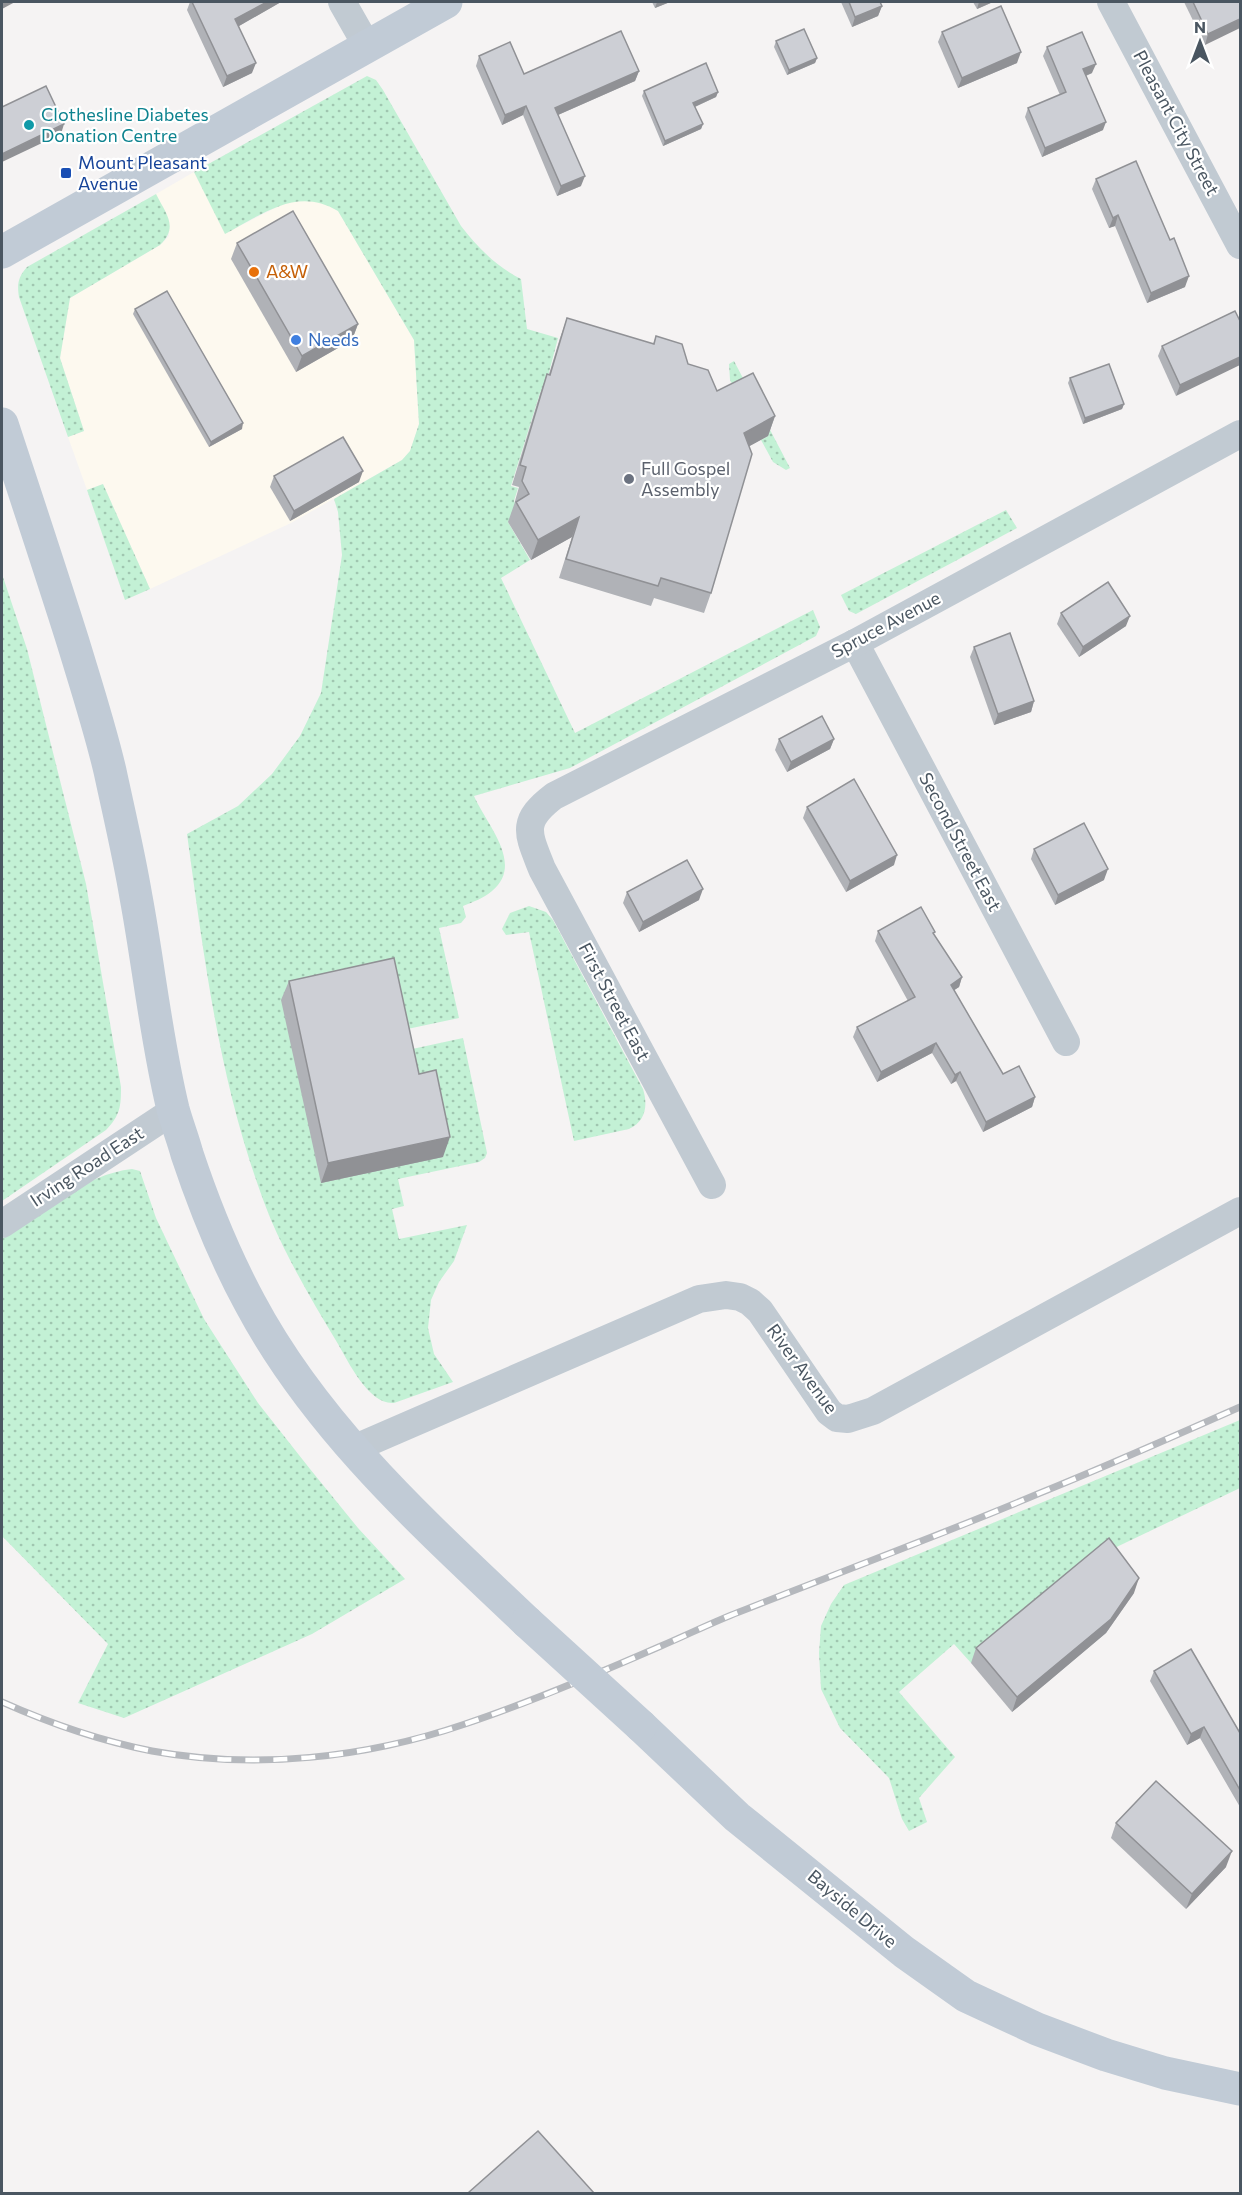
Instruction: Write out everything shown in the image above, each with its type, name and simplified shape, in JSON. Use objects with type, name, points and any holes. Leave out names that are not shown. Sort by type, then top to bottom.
[{"type":"main road","points":[[2,252],[446,2]]},
{"type":"main road","name":"Bayside Drive","points":[[2,424],[66,620],[109,765],[136,897],[173,1111],[200,1192],[222,1248],[251,1306],[316,1403],[353,1449],[408,1509],[527,1622],[737,1817],[904,1952],[966,1996],[1037,2029],[1106,2055],[1165,2073],[1240,2089]]},
{"type":"street","points":[[342,2],[367,46]]},
{"type":"street","name":"Pleasant City Street","points":[[1111,2],[1240,245]]},
{"type":"street","name":"Spruce Avenue","points":[[533,815],[554,796],[855,643],[1240,434]]},
{"type":"street","name":"Second Street East","points":[[855,643],[1066,1042]]},
{"type":"street","name":"First Street East","points":[[533,815],[529,826],[530,839],[542,869],[712,1185]]},
{"type":"street","name":"Irving Road East","points":[[2,1224],[173,1111]]},
{"type":"street","name":"River Avenue","points":[[353,1449],[699,1299],[719,1295],[740,1297],[760,1311],[830,1412],[837,1418],[858,1416],[873,1411],[1240,1211]]},
{"type":"shaded area","name":"Needs","points":[[194,172],[226,233],[285,203],[299,200],[327,204],[338,211],[414,340],[419,424],[410,451],[402,460],[291,523],[150,589],[103,484],[87,490],[68,437],[84,431],[60,358],[70,298],[160,245],[169,236],[168,219],[156,194]]},
{"type":"green space","points":[[367,76],[376,80],[383,90],[461,226],[488,256],[521,279],[527,329],[558,338],[547,380],[540,393],[511,486],[518,488],[514,501],[521,514],[508,522],[530,560],[501,578],[575,733],[813,610],[820,627],[816,636],[570,768],[474,796],[500,844],[505,869],[501,880],[492,891],[463,906],[466,917],[461,923],[439,928],[459,1018],[398,1031],[403,1051],[463,1038],[487,1153],[485,1158],[479,1162],[398,1179],[404,1206],[392,1209],[399,1239],[467,1225],[454,1261],[439,1282],[431,1300],[428,1328],[434,1354],[453,1382],[394,1403],[385,1402],[376,1397],[354,1372],[311,1298],[271,1220],[239,1126],[227,1078],[208,981],[187,834],[238,806],[272,774],[300,736],[321,693],[342,555],[338,512],[334,499],[402,460],[410,451],[419,424],[414,340],[338,211],[323,204],[308,201],[294,202],[267,211],[225,234],[194,172]]},
{"type":"green space","points":[[156,194],[169,220],[169,232],[166,238],[160,245],[70,298],[60,358],[84,431],[68,437],[19,297],[20,277],[27,267]]},
{"type":"green space","points":[[734,361],[790,468],[786,470],[773,462],[761,440],[768,436],[746,393],[739,397],[730,380],[729,364]]},
{"type":"green space","points":[[103,484],[150,589],[125,600],[87,490]]},
{"type":"green space","points":[[1006,510],[1017,528],[856,614],[849,611],[841,595]]},
{"type":"green space","points":[[2,574],[27,649],[86,884],[121,1087],[121,1100],[114,1120],[106,1130],[2,1201]]},
{"type":"green space","points":[[529,906],[546,912],[553,920],[643,1089],[644,1112],[639,1122],[629,1129],[574,1141],[529,932],[506,935],[502,929],[510,913]]},
{"type":"green space","points":[[132,1169],[140,1171],[156,1218],[204,1319],[258,1403],[358,1528],[405,1579],[312,1634],[124,1718],[78,1703],[108,1644],[2,1536],[2,1239],[80,1186],[114,1172]]},
{"type":"green space","points":[[1240,1420],[1240,1488],[1104,1553],[971,1663],[954,1644],[899,1692],[955,1757],[919,1798],[927,1822],[909,1831],[902,1819],[889,1778],[840,1728],[821,1689],[819,1653],[821,1626],[831,1604],[844,1585]]},
{"type":"building","points":[[192,2],[267,2],[235,19],[256,63],[227,76]]},
{"type":"building","points":[[849,2],[880,2],[882,6],[855,17]]},
{"type":"building","points":[[1193,2],[1240,2],[1240,19],[1208,34]]},
{"type":"building","points":[[1001,6],[1021,52],[962,78],[942,32]]},
{"type":"building","points":[[804,29],[817,58],[789,70],[776,41]]},
{"type":"building","points":[[621,31],[639,71],[555,108],[585,176],[561,186],[526,106],[505,115],[479,56],[510,42],[524,74]]},
{"type":"building","points":[[1082,32],[1096,64],[1083,69],[1106,122],[1045,148],[1028,108],[1066,92],[1047,47]]},
{"type":"building","points":[[706,63],[718,92],[693,103],[703,124],[665,141],[644,91]]},
{"type":"building","name":"Clothesline Diabetes Donation Centre","points":[[46,86],[64,124],[2,154],[2,107]]},
{"type":"building","points":[[1136,161],[1170,240],[1174,238],[1189,276],[1151,293],[1118,215],[1113,218],[1096,179]]},
{"type":"building","points":[[293,211],[358,324],[302,356],[237,243]]},
{"type":"building","points":[[167,291],[243,423],[211,442],[135,309]]},
{"type":"building","points":[[1235,311],[1240,321],[1240,357],[1180,385],[1162,346]]},
{"type":"building","name":"Full Gospel Assembly","points":[[567,318],[654,344],[656,336],[682,344],[688,364],[708,370],[717,391],[753,373],[775,416],[744,433],[752,454],[711,593],[661,578],[658,586],[566,559],[579,517],[538,540],[516,502],[529,494],[522,481],[526,467],[520,465],[547,374],[550,375]]},
{"type":"building","points":[[1109,364],[1124,404],[1085,418],[1070,378]]},
{"type":"building","points":[[343,437],[363,471],[294,511],[274,476]]},
{"type":"building","points":[[1108,582],[1130,616],[1083,647],[1061,613]]},
{"type":"building","points":[[1010,633],[1034,701],[998,714],[974,647]]},
{"type":"building","points":[[822,716],[834,739],[791,762],[779,739]]},
{"type":"building","points":[[854,779],[897,855],[850,881],[807,807]]},
{"type":"building","points":[[1084,823],[1108,869],[1058,895],[1034,849]]},
{"type":"building","points":[[687,860],[703,889],[643,922],[627,892]]},
{"type":"building","points":[[921,907],[935,932],[933,933],[962,977],[951,985],[1003,1074],[1019,1066],[1035,1097],[986,1122],[960,1072],[955,1075],[936,1043],[881,1072],[857,1027],[915,997],[878,931]]},
{"type":"building","points":[[394,958],[419,1074],[436,1070],[450,1137],[328,1163],[289,981]]},
{"type":"building","points":[[1109,1538],[1139,1578],[1111,1619],[1017,1697],[976,1648]]},
{"type":"building","points":[[1191,1649],[1240,1733],[1240,1790],[1204,1727],[1191,1734],[1154,1671]]},
{"type":"building","points":[[1156,1781],[1232,1851],[1192,1894],[1116,1823]]},
{"type":"building","points":[[538,2131],[594,2193],[468,2193]]},
{"type":"railway","points":[[2,1702],[95,1737],[152,1751],[191,1757],[230,1760],[310,1757],[350,1752],[427,1736],[539,1697],[729,1616],[1065,1483],[1240,1407]]},
{"type":"place","name":"Clothesline Diabetes Donation Centre","points":[[29,125]]},
{"type":"place","name":"Mount Pleasant Avenue","points":[[66,173]]},
{"type":"place","name":"A&W","points":[[254,272]]},
{"type":"place","name":"Needs","points":[[296,340]]},
{"type":"place","name":"Full Gospel Assembly","points":[[629,479]]}]
